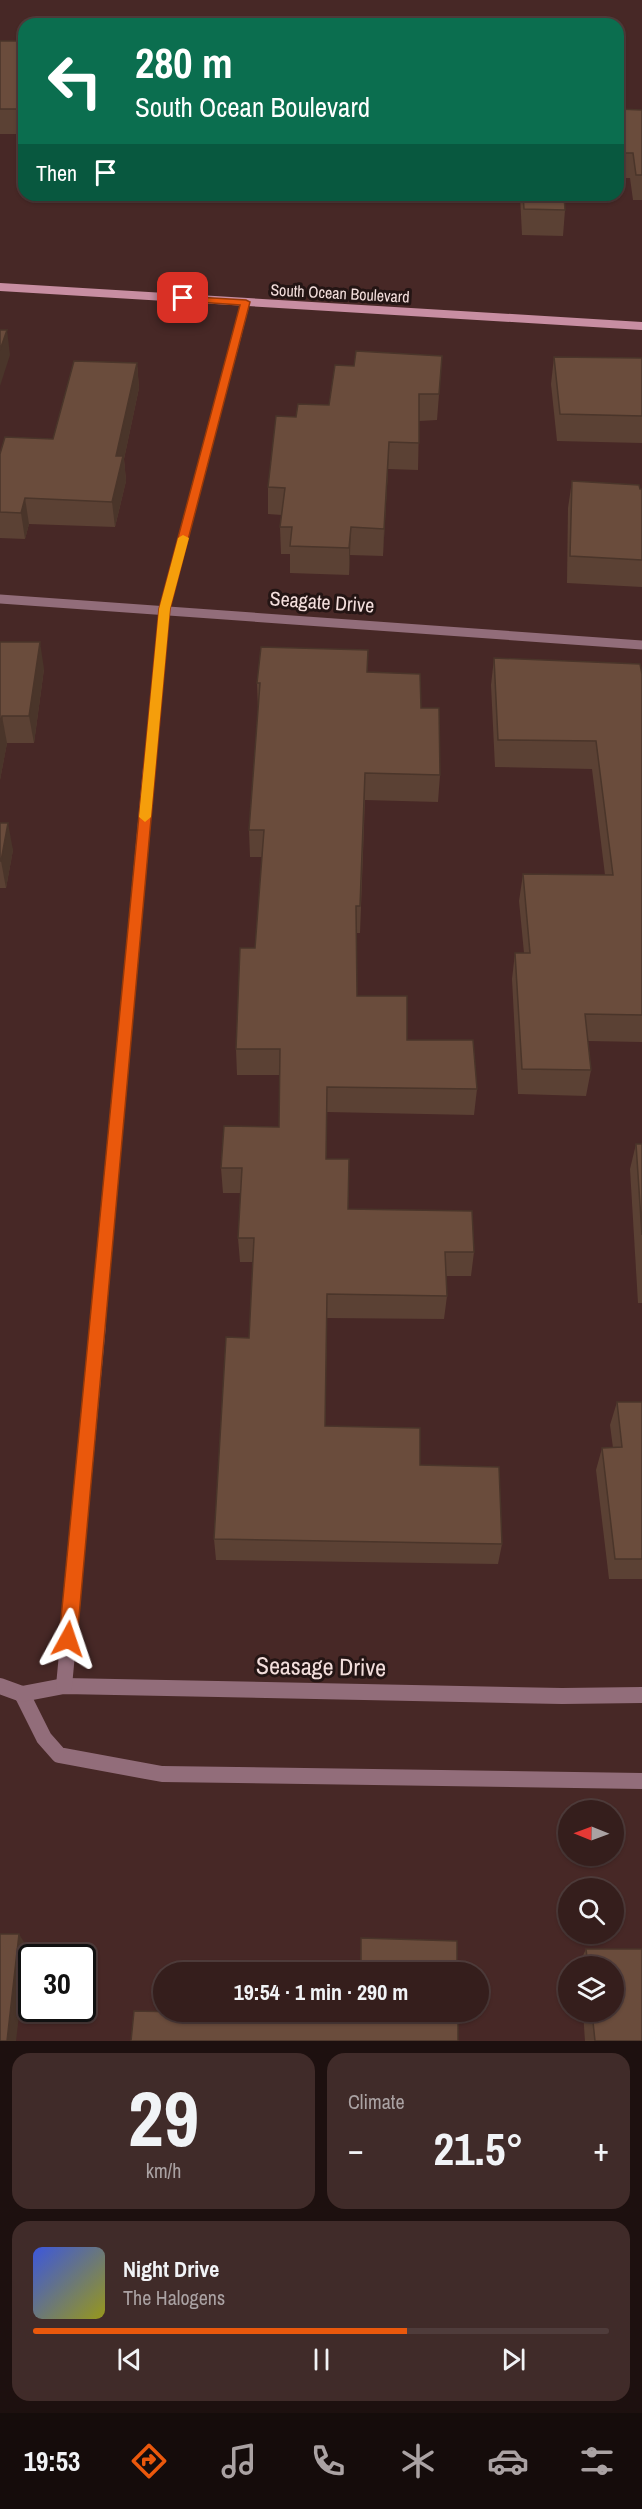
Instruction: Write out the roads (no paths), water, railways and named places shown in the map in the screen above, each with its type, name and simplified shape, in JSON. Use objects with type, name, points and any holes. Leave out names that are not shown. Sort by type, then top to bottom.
[{"type":"main road","name":"South Ocean Boulevard","points":[[0,287],[642,326]]},
{"type":"street","points":[[64,1686],[164,609],[246,302]]},
{"type":"street","name":"Seagate Drive","points":[[0,599],[642,645]]},
{"type":"street","points":[[0,1686],[22,1694],[44,1738],[59,1755],[162,1774],[642,1782]]},
{"type":"street","name":"Seasage Drive","points":[[22,1694],[64,1686],[562,1696],[642,1695]]}]
